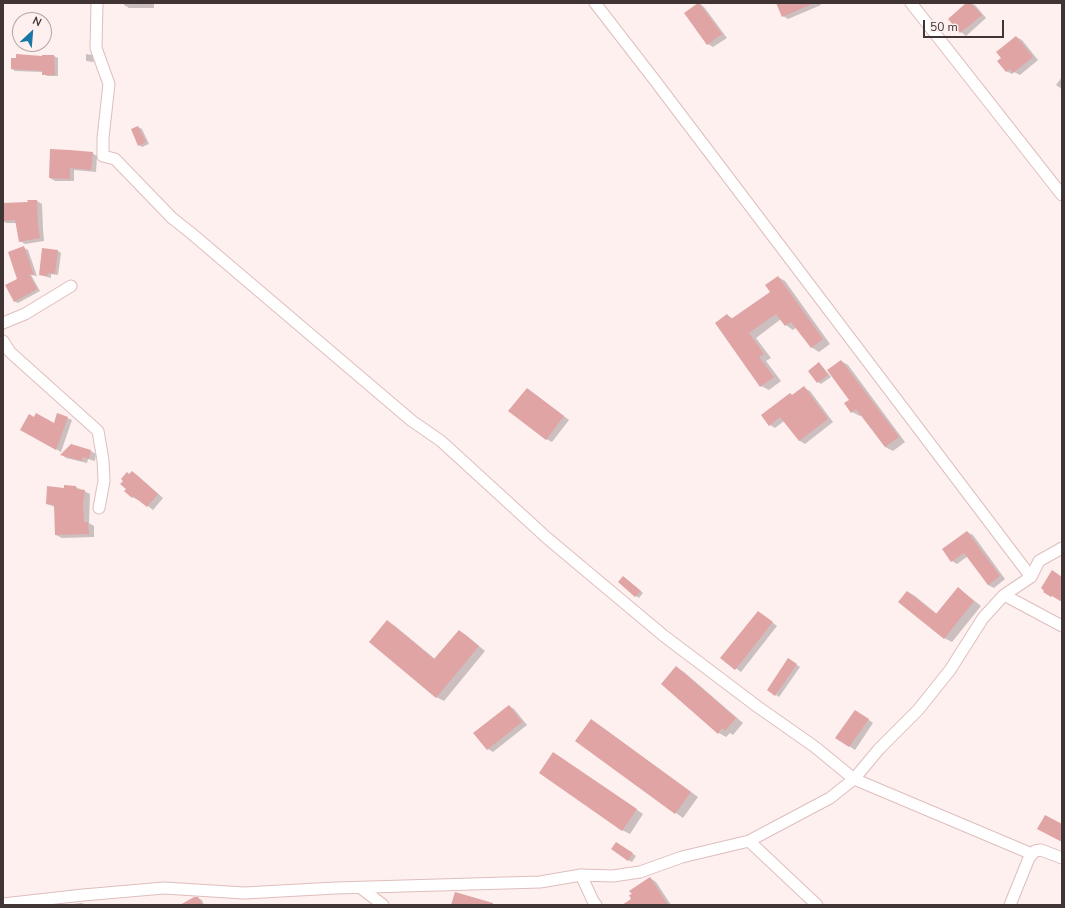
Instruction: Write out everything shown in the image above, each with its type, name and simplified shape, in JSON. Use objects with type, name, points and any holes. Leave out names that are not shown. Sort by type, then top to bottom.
[{"type":"street","points":[[97,3],[96,48],[109,84],[103,138],[103,156],[114,159],[172,218],[210,248],[412,421],[440,441],[547,538],[664,636],[758,708],[815,747],[854,779],[1032,854]]},
{"type":"street","points":[[595,3],[1031,577]]},
{"type":"street","points":[[911,3],[1062,195]]},
{"type":"street","points":[[3,323],[25,314],[71,286]]},
{"type":"street","points":[[3,341],[10,352],[98,431],[104,481],[99,508]]},
{"type":"street","points":[[3,904],[164,888],[244,893],[540,882],[581,876],[614,876],[640,872],[682,857],[749,841],[830,798],[854,779],[879,749],[918,710],[950,670],[983,618],[1004,595],[1031,577],[1038,561],[1062,548]]},
{"type":"street","points":[[1004,595],[1062,626]]},
{"type":"street","points":[[749,841],[817,905]]},
{"type":"street","points":[[1010,905],[1032,854],[1038,850],[1041,850],[1062,858]]},
{"type":"street","points":[[581,876],[596,905]]},
{"type":"street","points":[[361,888],[383,905]]},
{"type":"building","points":[[698,3],[722,34],[707,45],[684,13]]},
{"type":"building","points":[[776,3],[814,3],[782,17]]},
{"type":"building","points":[[966,3],[971,3],[982,15],[960,33],[948,19]]},
{"type":"building","points":[[1016,36],[1033,57],[1013,73],[1010,69],[1006,72],[997,61],[1001,58],[996,52]]},
{"type":"building","points":[[16,54],[42,56],[54,55],[55,75],[42,75],[42,71],[11,69],[11,58],[16,58]]},
{"type":"building","points":[[138,126],[146,142],[138,146],[131,129]]},
{"type":"building","points":[[50,149],[93,152],[91,170],[70,168],[70,179],[49,178]]},
{"type":"building","points":[[27,200],[37,200],[40,238],[19,242],[15,220],[3,221],[3,203],[28,202]]},
{"type":"building","points":[[24,246],[34,275],[29,274],[37,289],[14,302],[5,285],[17,279],[8,252]]},
{"type":"building","points":[[42,248],[58,250],[55,274],[48,273],[47,276],[39,275]]},
{"type":"building","points":[[778,276],[823,339],[811,348],[791,322],[785,326],[776,314],[749,333],[764,354],[759,357],[774,377],[760,387],[715,323],[727,314],[731,319],[770,292],[765,285]]},
{"type":"building","points":[[841,360],[899,437],[885,447],[856,409],[851,413],[844,403],[849,400],[827,370]]},
{"type":"building","points":[[819,362],[828,375],[817,383],[808,371]]},
{"type":"building","points":[[804,386],[828,419],[799,441],[780,417],[769,426],[761,415],[790,393],[792,395]]},
{"type":"building","points":[[527,388],[564,416],[546,440],[508,411]]},
{"type":"building","points":[[36,413],[54,423],[57,413],[68,417],[56,450],[20,430],[29,414],[34,417]]},
{"type":"building","points":[[71,444],[91,450],[89,459],[83,457],[82,461],[60,455]]},
{"type":"building","points":[[132,471],[158,494],[147,507],[133,496],[132,498],[124,491],[126,489],[120,484],[123,481],[121,479],[127,472],[129,474]]},
{"type":"building","points":[[64,485],[76,486],[76,489],[85,490],[83,504],[84,522],[88,522],[89,534],[55,535],[54,505],[46,504],[47,486],[64,488]]},
{"type":"building","points":[[967,531],[1000,576],[988,585],[964,553],[951,562],[942,549]]},
{"type":"building","points":[[1052,570],[1062,577],[1062,602],[1043,592],[1044,591],[1041,588]]},
{"type":"building","points":[[623,576],[641,591],[635,597],[618,582]]},
{"type":"building","points":[[958,587],[974,601],[944,639],[898,602],[907,591],[936,614]]},
{"type":"building","points":[[758,611],[773,622],[735,670],[720,658]]},
{"type":"building","points":[[387,620],[434,659],[459,630],[479,646],[436,698],[369,642]]},
{"type":"building","points":[[788,658],[797,664],[775,696],[767,690]]},
{"type":"building","points":[[676,666],[736,718],[725,731],[722,728],[718,734],[661,684]]},
{"type":"building","points":[[509,705],[522,722],[487,750],[473,733]]},
{"type":"building","points":[[855,710],[869,719],[849,747],[835,738]]},
{"type":"building","points":[[591,719],[691,792],[675,814],[575,741]]},
{"type":"building","points":[[553,752],[637,809],[622,831],[539,773]]},
{"type":"building","points":[[1045,815],[1062,824],[1062,842],[1037,829]]},
{"type":"building","points":[[616,842],[633,853],[628,861],[611,849]]},
{"type":"building","points":[[650,877],[668,905],[622,905],[631,899],[629,895],[632,894],[629,891]]},
{"type":"building","points":[[455,892],[493,903],[493,905],[451,905]]},
{"type":"building","points":[[194,897],[198,897],[203,905],[180,905]]}]
